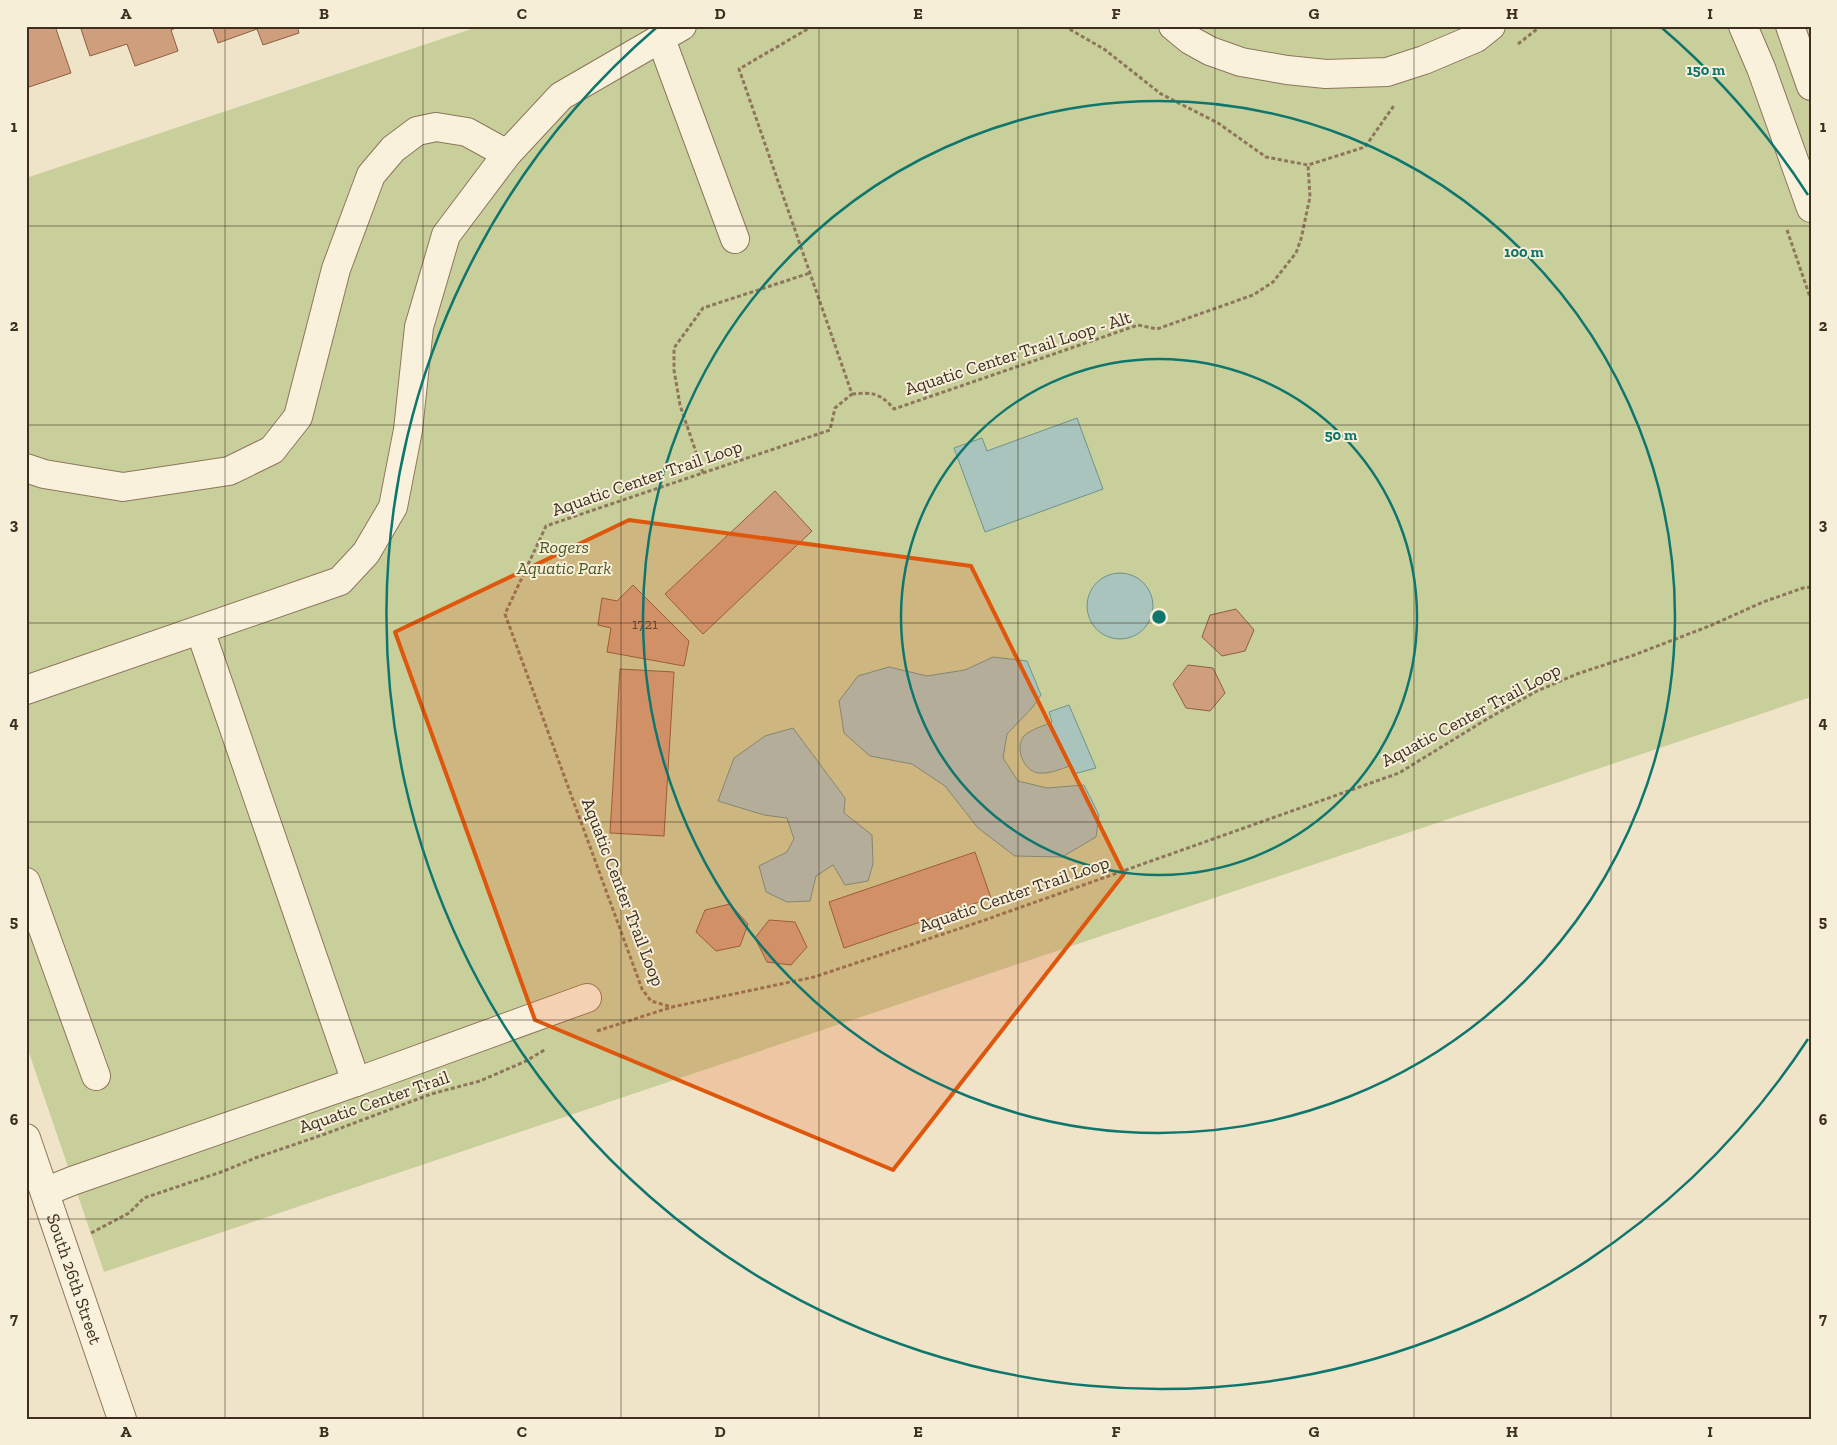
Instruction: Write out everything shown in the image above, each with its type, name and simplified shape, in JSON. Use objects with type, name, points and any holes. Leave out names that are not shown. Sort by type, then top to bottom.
[{"type":"street","points":[[1173,26],[1190,40],[1210,51],[1241,62],[1326,74],[1387,72],[1424,60],[1476,38],[1491,26]]},
{"type":"street","points":[[1743,26],[1761,68],[1811,208]]},
{"type":"street","points":[[1790,26],[1811,86]]},
{"type":"street","points":[[26,690],[340,581],[366,553],[393,507],[408,430],[419,327],[446,235],[508,154],[561,96],[672,32],[735,239]]},
{"type":"street","points":[[26,468],[44,474],[122,487],[229,470],[272,450],[298,417],[336,268],[371,175],[393,150],[417,131],[436,127],[467,132],[508,154]]},
{"type":"street","points":[[200,630],[320,984],[356,1082]]},
{"type":"street","points":[[26,882],[96,1076]]},
{"type":"street","points":[[45,1192],[587,998]]},
{"type":"street","name":"South 26th Street","points":[[26,1138],[122,1419]]},
{"type":"path","points":[[813,26],[739,69],[852,394]]},
{"type":"path","name":"Aquatic Center Trail Loop - Alt","points":[[852,394],[872,392],[886,399],[894,409],[1138,326],[1157,329],[1253,295],[1273,282],[1296,253],[1310,197],[1308,165]]},
{"type":"path","points":[[704,473],[680,405],[674,370],[674,348],[703,308],[810,273]]},
{"type":"path","name":"Aquatic Center Trail Loop","points":[[852,394],[835,408],[830,430],[546,526],[505,614],[642,989],[651,1001],[672,1007],[824,974],[982,921],[1399,773],[1537,691],[1576,674],[1634,655],[1712,625],[1763,602],[1802,588],[1811,587]]},
{"type":"path","points":[[590,1033],[672,1007]]},
{"type":"path","name":"Aquatic Center Trail","points":[[91,1234],[129,1213],[144,1198],[224,1171],[254,1158],[334,1131],[431,1094],[480,1081],[526,1061],[547,1048]]},
{"type":"highlighted area","points":[[629,520],[971,566],[1124,874],[893,1170],[535,1020],[395,632]]},
{"type":"green space","name":"Rogers Aquatic Park","points":[[480,26],[1808,26],[1811,33],[1811,697],[104,1272],[26,1044],[26,178]]},
{"type":"water","points":[[1077,418],[1103,489],[985,532],[954,448],[982,438],[987,451]]},
{"type":"water","points":[[1120,573],[1133,576],[1143,583],[1150,593],[1153,606],[1150,619],[1143,629],[1133,636],[1120,639],[1107,636],[1097,629],[1090,619],[1087,606],[1090,593],[1097,583],[1107,576]]},
{"type":"water","points":[[993,657],[1027,661],[1041,695],[1032,708],[1007,734],[1003,758],[1018,781],[1047,788],[1084,785],[1099,815],[1096,837],[1062,857],[1015,856],[978,828],[945,786],[912,764],[870,756],[844,733],[839,701],[858,676],[889,667],[927,676],[965,670]]},
{"type":"water","points":[[1069,705],[1096,768],[1074,774],[1070,766],[1047,773],[1034,772],[1022,759],[1020,753],[1021,741],[1030,731],[1052,722],[1049,712]]},
{"type":"water","points":[[793,728],[845,798],[844,813],[872,835],[873,864],[868,881],[845,885],[833,865],[816,876],[810,901],[787,902],[766,892],[759,866],[787,852],[794,839],[787,818],[764,815],[718,801],[734,758],[765,736]]},
{"type":"building","points":[[26,26],[55,26],[71,73],[26,88]]},
{"type":"building","points":[[80,26],[181,26],[171,30],[178,51],[135,66],[127,44],[90,56]]},
{"type":"building","points":[[212,26],[297,26],[299,33],[263,45],[257,29],[218,43]]},
{"type":"building","points":[[775,491],[812,531],[703,634],[665,594]]},
{"type":"building","points":[[633,585],[689,641],[684,666],[607,652],[611,628],[598,625],[602,598],[617,601]]},
{"type":"building","points":[[1236,609],[1254,630],[1245,651],[1222,656],[1202,637],[1210,615]]},
{"type":"building","points":[[1188,665],[1213,668],[1225,693],[1210,711],[1186,708],[1173,684]]},
{"type":"building","points":[[620,669],[674,672],[664,836],[610,833]]},
{"type":"building","points":[[975,852],[991,898],[844,948],[829,902]]},
{"type":"building","points":[[730,904],[748,924],[740,946],[716,951],[696,932],[705,910]]},
{"type":"building","points":[[769,920],[795,922],[807,947],[791,965],[767,962],[755,938]]}]
